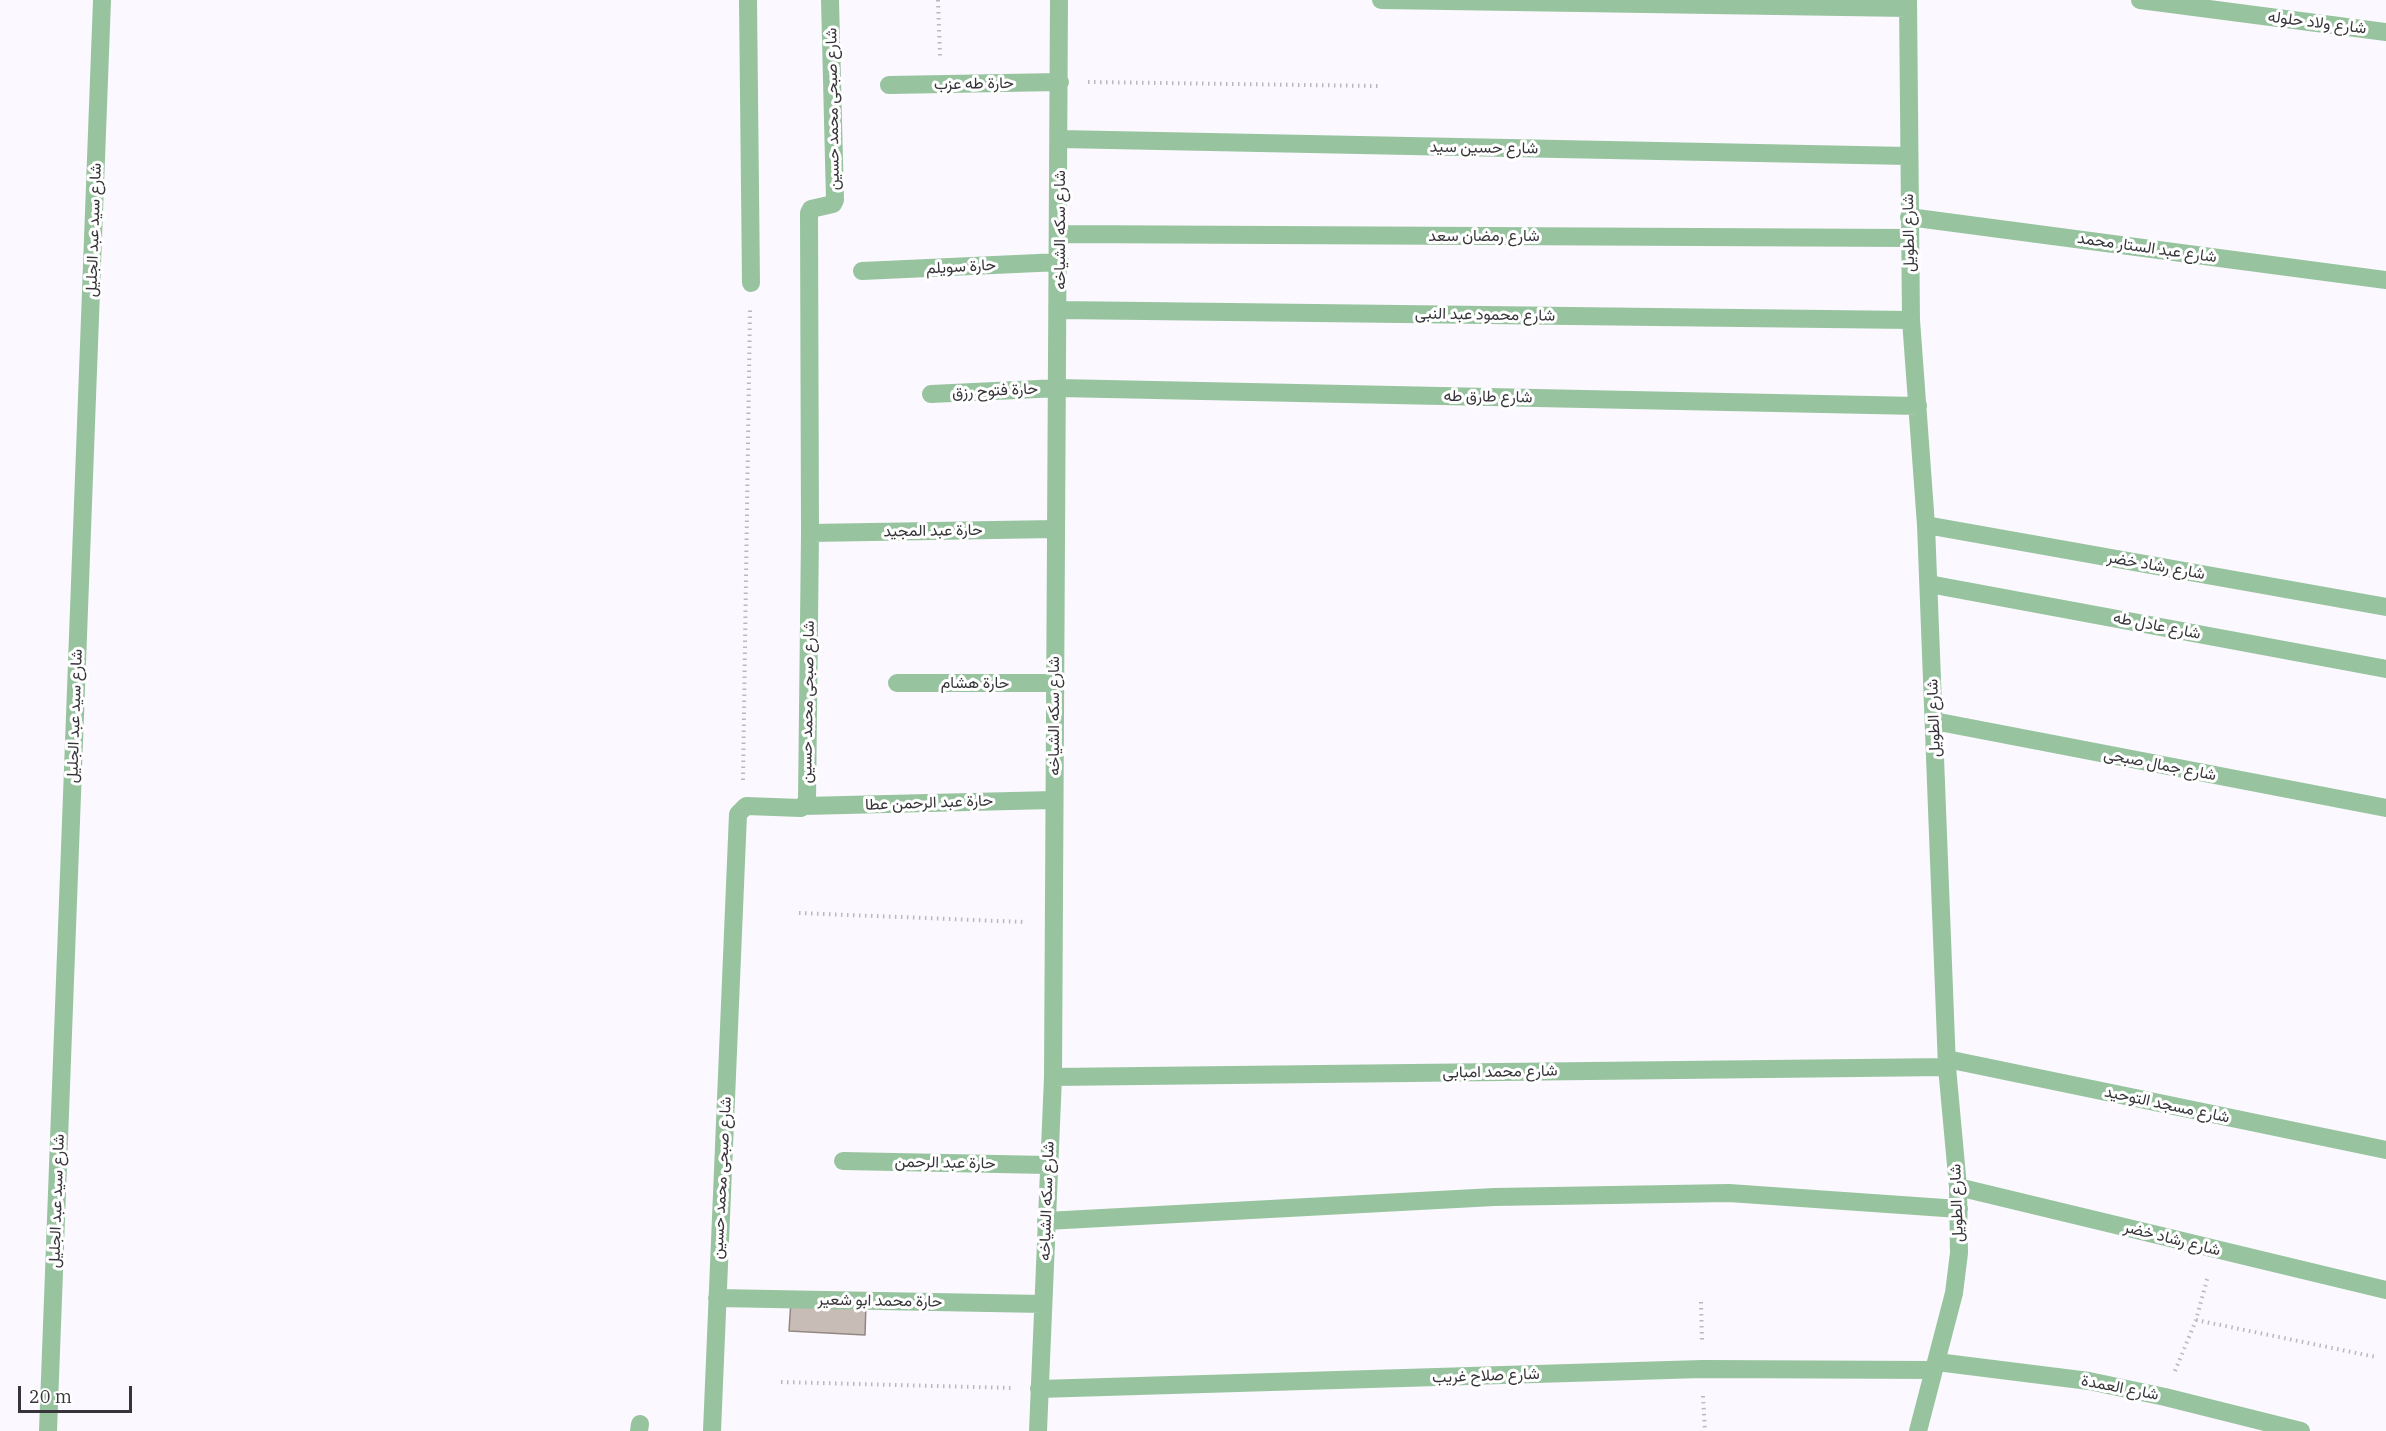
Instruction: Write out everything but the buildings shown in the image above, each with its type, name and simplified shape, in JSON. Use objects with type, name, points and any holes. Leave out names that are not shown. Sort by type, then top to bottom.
[{"type":"street","name":"شارع سيد عبد الجليل","points":[[48,1431],[102,0]]},
{"type":"street","points":[[748,0],[751,283]]},
{"type":"street","name":"شارع صبحى محمد حسين","points":[[712,1431],[738,814],[742,807],[804,806],[807,801],[810,533],[808,213],[811,209],[833,204],[835,200],[830,0]]},
{"type":"street","name":"شارع سكه الشياخه","points":[[1038,1431],[1053,1077],[1055,529],[1060,262],[1059,0]]},
{"type":"street","points":[[1381,0],[1908,4]]},
{"type":"street","name":"شارع ولاد حلوله","points":[[2140,0],[2386,32]]},
{"type":"street","name":"شارع الطويل","points":[[1908,4],[1911,320],[1929,584],[1947,1063],[1959,1209],[1959,1252],[1954,1293],[1918,1431]]},
{"type":"street","name":"حارة طه عزب","points":[[889,85],[1060,82]]},
{"type":"street","name":"شارع حسين سيد","points":[[1060,139],[1908,156]]},
{"type":"street","name":"شارع عبد الستار محمد","points":[[1909,217],[2386,280]]},
{"type":"street","name":"شارع رمضان سعد","points":[[1060,234],[1909,238]]},
{"type":"street","name":"حارة سويلم","points":[[862,271],[1060,262]]},
{"type":"street","name":"شارع محمود عبد النبى","points":[[1059,310],[1911,320]]},
{"type":"street","name":"حارة فتوح رزق","points":[[931,394],[1059,388]]},
{"type":"street","name":"شارع طارق طه","points":[[1059,388],[1918,406]]},
{"type":"street","name":"شارع رشاد خضر","points":[[1926,525],[2386,607]]},
{"type":"street","name":"حارة عبد المجيد","points":[[810,533],[1055,529]]},
{"type":"street","name":"شارع عادل طه","points":[[1929,584],[2386,669]]},
{"type":"street","name":"حارة هشام","points":[[897,682],[1054,683]]},
{"type":"street","name":"شارع جمال صبحى","points":[[1934,721],[2386,808]]},
{"type":"street","name":"حارة عبد الرحمن عطا","points":[[804,806],[1053,800]]},
{"type":"street","name":"شارع محمد امبابى","points":[[1053,1077],[1947,1063]]},
{"type":"street","name":"شارع مسجد التوحيد","points":[[1947,1063],[2386,1150]]},
{"type":"street","name":"حارة عبد الرحمن","points":[[843,1161],[1048,1166]]},
{"type":"street","name":"شارع رشاد خضر","points":[[1958,1187],[2386,1290]]},
{"type":"street","points":[[1046,1221],[1494,1197],[1729,1193],[1959,1209]]},
{"type":"street","name":"حارة محمد ابو شعير","points":[[717,1298],[1043,1304]]},
{"type":"street","name":"شارع صلاح غريب","points":[[1039,1389],[1702,1369],[1935,1366]]},
{"type":"street","name":"شارع العمدة","points":[[1935,1366],[2013,1370],[2165,1397],[2301,1431]]},
{"type":"path","points":[[938,0],[942,85]]},
{"type":"path","points":[[1060,82],[1378,86]]},
{"type":"path","points":[[742,807],[751,283]]},
{"type":"path","points":[[799,913],[1053,923]]},
{"type":"path","points":[[2165,1397],[2196,1320],[2216,1250]]},
{"type":"path","points":[[1701,1302],[1702,1369]]},
{"type":"path","points":[[2196,1320],[2376,1357]]},
{"type":"path","points":[[781,1382],[1039,1389]]}]
